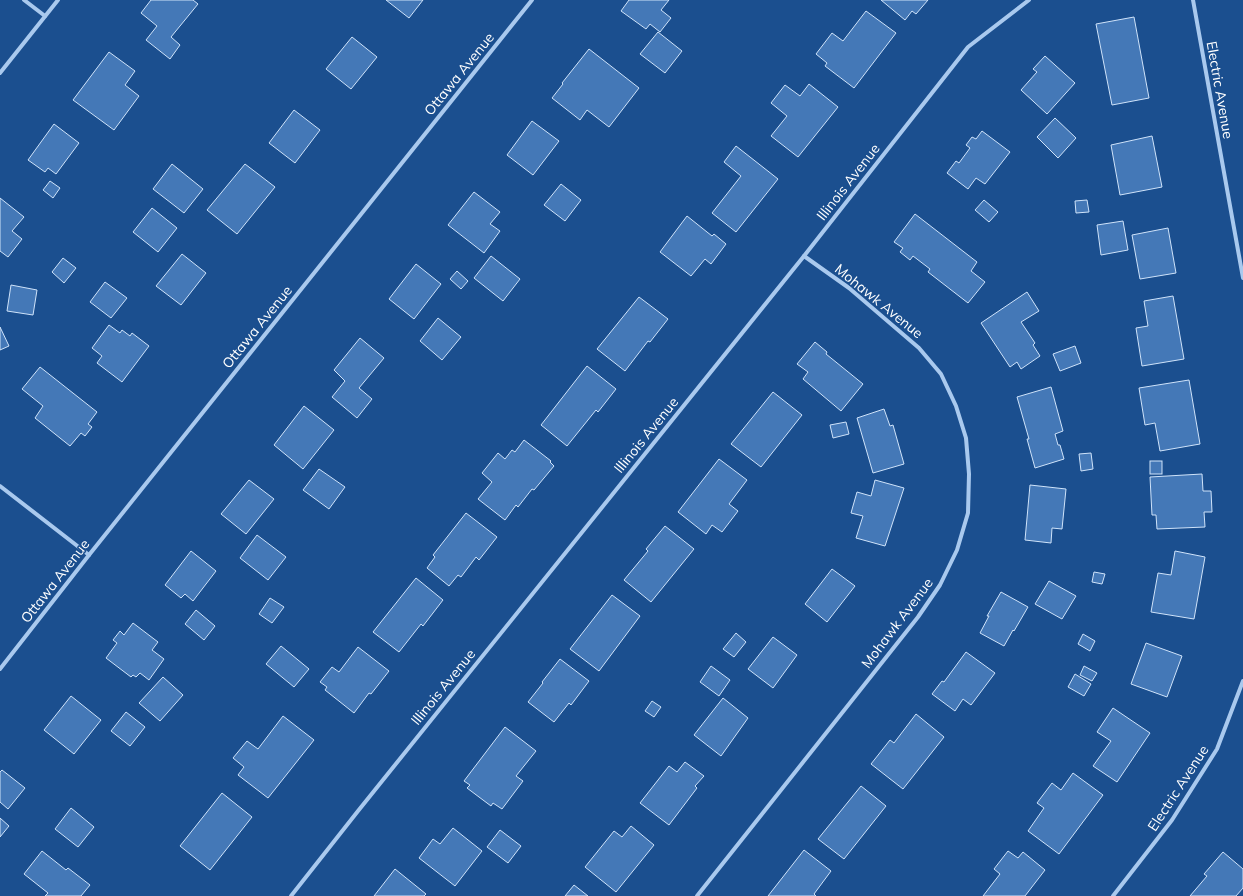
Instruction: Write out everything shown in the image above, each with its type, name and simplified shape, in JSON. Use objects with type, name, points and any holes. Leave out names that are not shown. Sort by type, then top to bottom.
[{"type":"street","points":[[24,0],[45,16]]},
{"type":"street","points":[[0,73],[58,0]]},
{"type":"street","name":"Ottawa Avenue","points":[[0,669],[89,555],[532,0]]},
{"type":"street","name":"Illinois Avenue","points":[[291,896],[804,256],[968,47],[1029,0]]},
{"type":"street","name":"Electric Avenue","points":[[1193,0],[1243,278]]},
{"type":"street","name":"Mohawk Avenue","points":[[697,896],[927,604],[940,585],[957,550],[968,513],[969,474],[966,438],[956,406],[941,374],[919,348],[849,288],[804,256]]},
{"type":"street","points":[[0,486],[89,555]]},
{"type":"street","name":"Electric Avenue","points":[[1113,896],[1172,820],[1217,749],[1243,681]]},
{"type":"building","points":[[151,0],[193,0],[198,4],[171,37],[180,45],[170,59],[146,40],[157,26],[141,13]]},
{"type":"building","points":[[386,0],[423,0],[409,18]]},
{"type":"building","points":[[629,0],[669,0],[661,10],[671,18],[660,32],[650,24],[646,29],[621,11]]},
{"type":"building","points":[[881,0],[928,0],[916,14],[912,11],[905,20]]},
{"type":"building","points":[[866,11],[896,33],[854,88],[825,66],[827,63],[816,54],[832,33],[843,41]]},
{"type":"building","points":[[1134,17],[1149,98],[1112,105],[1096,24]]},
{"type":"building","points":[[658,32],[682,51],[665,73],[640,54]]},
{"type":"building","points":[[352,37],[377,57],[351,89],[326,69]]},
{"type":"building","points":[[589,49],[639,88],[609,127],[587,110],[580,120],[552,98]]},
{"type":"building","points":[[109,52],[135,71],[125,85],[139,96],[114,130],[73,100]]},
{"type":"building","points":[[1045,56],[1075,83],[1047,114],[1021,90],[1037,72],[1033,69]]},
{"type":"building","points":[[809,84],[838,107],[798,157],[771,136],[787,116],[771,103],[785,85],[800,96]]},
{"type":"building","points":[[294,110],[320,130],[295,163],[269,143]]},
{"type":"building","points":[[1055,118],[1076,138],[1058,158],[1037,137]]},
{"type":"building","points":[[532,121],[559,141],[533,175],[507,155]]},
{"type":"building","points":[[54,124],[79,143],[56,174],[48,168],[45,172],[28,160]]},
{"type":"building","points":[[982,131],[1010,152],[985,184],[976,178],[968,189],[947,173],[956,161],[959,163],[970,148],[966,145],[972,137],[976,139]]},
{"type":"building","points":[[1152,136],[1162,187],[1120,195],[1111,145]]},
{"type":"building","points":[[736,146],[778,179],[736,232],[712,213],[741,176],[724,162]]},
{"type":"building","points":[[172,164],[203,189],[184,213],[153,189]]},
{"type":"building","points":[[245,164],[275,187],[237,234],[207,210]]},
{"type":"building","points":[[50,181],[60,188],[53,198],[43,190]]},
{"type":"building","points":[[561,184],[581,200],[565,221],[544,205]]},
{"type":"building","points":[[474,192],[500,212],[490,224],[500,231],[484,253],[448,225]]},
{"type":"building","points":[[0,198],[24,217],[12,231],[22,239],[8,257],[0,251]]},
{"type":"building","points":[[984,200],[998,212],[989,222],[975,210]]},
{"type":"building","points":[[1087,200],[1089,212],[1076,213],[1075,201]]},
{"type":"building","points":[[152,208],[177,228],[158,252],[133,232]]},
{"type":"building","points":[[915,214],[977,262],[971,271],[985,282],[968,303],[928,272],[930,269],[913,256],[910,260],[900,252],[903,248],[894,242]]},
{"type":"building","points":[[687,216],[712,236],[714,234],[726,244],[711,264],[705,259],[691,276],[660,252]]},
{"type":"building","points":[[1123,221],[1128,250],[1101,255],[1097,225]]},
{"type":"building","points":[[1168,228],[1176,273],[1140,279],[1132,235]]},
{"type":"building","points":[[182,254],[206,273],[181,305],[156,286]]},
{"type":"building","points":[[491,256],[520,279],[503,301],[474,278]]},
{"type":"building","points":[[63,258],[76,268],[64,283],[52,272]]},
{"type":"building","points":[[416,264],[441,284],[414,319],[389,299]]},
{"type":"building","points":[[457,271],[468,281],[461,289],[450,279]]},
{"type":"building","points":[[105,282],[127,298],[111,318],[90,302]]},
{"type":"building","points":[[11,285],[37,290],[33,315],[7,311]]},
{"type":"building","points":[[1027,292],[1039,311],[1021,322],[1035,343],[1033,345],[1040,356],[1021,369],[1017,362],[1010,367],[981,323]]},
{"type":"building","points":[[1173,296],[1184,359],[1142,366],[1136,328],[1148,326],[1144,301]]},
{"type":"building","points":[[639,297],[668,319],[650,342],[648,341],[625,371],[597,349]]},
{"type":"building","points":[[438,318],[461,337],[442,360],[420,341]]},
{"type":"building","points":[[109,325],[120,333],[122,330],[130,336],[132,333],[149,346],[122,382],[97,363],[102,356],[92,348]]},
{"type":"building","points":[[0,327],[9,346],[0,350]]},
{"type":"building","points":[[360,338],[384,358],[359,388],[372,399],[357,418],[332,397],[345,381],[334,370]]},
{"type":"building","points":[[815,342],[827,352],[826,354],[863,384],[841,411],[803,379],[808,372],[797,364]]},
{"type":"building","points":[[1075,346],[1081,363],[1060,371],[1053,354]]},
{"type":"building","points":[[587,366],[616,389],[598,412],[596,410],[567,446],[541,425]]},
{"type":"building","points":[[40,367],[97,412],[88,424],[92,427],[85,436],[81,433],[70,446],[35,418],[43,406],[22,389]]},
{"type":"building","points":[[1189,380],[1200,444],[1160,451],[1155,423],[1145,425],[1139,388]]},
{"type":"building","points":[[1051,387],[1063,431],[1055,434],[1064,459],[1035,468],[1027,439],[1029,439],[1017,397]]},
{"type":"building","points":[[773,392],[802,415],[761,467],[731,444]]},
{"type":"building","points":[[304,406],[334,430],[303,469],[274,445]]},
{"type":"building","points":[[884,409],[890,426],[893,425],[904,464],[873,473],[857,418]]},
{"type":"building","points":[[846,422],[849,434],[833,438],[830,425]]},
{"type":"building","points":[[524,440],[551,461],[550,462],[554,466],[534,490],[532,489],[518,507],[516,505],[505,520],[478,499],[492,482],[482,473],[498,453],[505,459],[512,450],[515,452]]},
{"type":"building","points":[[1091,453],[1093,469],[1081,471],[1079,454]]},
{"type":"building","points":[[719,459],[747,480],[729,504],[738,511],[722,532],[712,525],[706,534],[678,512]]},
{"type":"building","points":[[1150,461],[1162,461],[1162,474],[1150,474]]},
{"type":"building","points":[[319,469],[345,487],[329,509],[303,490]]},
{"type":"building","points":[[1202,474],[1203,491],[1211,491],[1212,512],[1204,512],[1205,527],[1157,529],[1156,515],[1152,515],[1150,477]]},
{"type":"building","points":[[249,480],[274,499],[246,534],[221,514]]},
{"type":"building","points":[[875,480],[904,488],[885,546],[856,538],[863,516],[851,513],[857,492],[871,496]]},
{"type":"building","points":[[1030,485],[1066,489],[1062,529],[1052,528],[1051,543],[1025,540]]},
{"type":"building","points":[[466,513],[497,537],[479,560],[476,557],[461,577],[458,575],[449,586],[427,568],[435,557],[433,555]]},
{"type":"building","points":[[665,526],[694,549],[651,602],[624,580],[648,551],[646,549]]},
{"type":"building","points":[[257,535],[286,557],[268,580],[240,558]]},
{"type":"building","points":[[191,551],[216,571],[193,601],[185,594],[181,598],[165,585]]},
{"type":"building","points":[[1175,551],[1205,557],[1194,619],[1151,612],[1158,573],[1171,575]]},
{"type":"building","points":[[832,569],[855,586],[827,622],[805,604]]},
{"type":"building","points":[[1094,572],[1105,574],[1102,584],[1092,582]]},
{"type":"building","points":[[416,578],[443,600],[423,626],[421,624],[399,652],[373,632]]},
{"type":"building","points":[[1049,581],[1076,596],[1062,619],[1035,604]]},
{"type":"building","points":[[1001,592],[1028,607],[1004,646],[980,633],[989,616],[987,616]]},
{"type":"building","points":[[612,595],[640,616],[599,671],[570,649]]},
{"type":"building","points":[[270,598],[284,607],[272,623],[259,614]]},
{"type":"building","points":[[196,610],[215,626],[204,640],[185,624]]},
{"type":"building","points":[[133,623],[158,642],[152,650],[164,659],[149,680],[140,673],[136,677],[133,675],[131,677],[106,658],[117,643],[113,640],[120,631],[124,635]]},
{"type":"building","points":[[736,633],[746,642],[734,657],[723,649]]},
{"type":"building","points":[[1083,634],[1095,641],[1090,651],[1078,644]]},
{"type":"building","points":[[773,637],[797,655],[773,688],[748,669]]},
{"type":"building","points":[[1146,643],[1182,656],[1167,697],[1131,684]]},
{"type":"building","points":[[281,646],[309,669],[294,687],[266,664]]},
{"type":"building","points":[[358,647],[389,671],[371,694],[369,693],[354,713],[325,690],[327,687],[320,682],[332,667],[339,672]]},
{"type":"building","points":[[966,652],[995,673],[971,705],[963,699],[955,711],[932,694],[942,681],[944,682]]},
{"type":"building","points":[[560,659],[589,681],[571,705],[569,703],[554,722],[528,702]]},
{"type":"building","points":[[711,666],[730,680],[719,696],[700,682]]},
{"type":"building","points":[[1084,666],[1097,673],[1092,681],[1080,675]]},
{"type":"building","points":[[1075,674],[1091,684],[1084,696],[1068,687]]},
{"type":"building","points":[[163,677],[183,695],[160,721],[139,703]]},
{"type":"building","points":[[71,696],[101,720],[74,754],[44,730]]},
{"type":"building","points":[[723,698],[748,718],[721,756],[694,735]]},
{"type":"building","points":[[652,701],[661,707],[654,717],[645,711]]},
{"type":"building","points":[[1113,708],[1150,733],[1117,782],[1093,766],[1111,741],[1097,732]]},
{"type":"building","points":[[126,712],[145,727],[130,746],[111,731]]},
{"type":"building","points":[[916,714],[944,737],[903,789],[871,764],[890,740],[894,743]]},
{"type":"building","points":[[283,716],[314,740],[268,798],[238,775],[244,767],[233,758],[247,741],[258,749]]},
{"type":"building","points":[[505,727],[536,751],[516,776],[523,781],[502,809],[493,803],[491,806],[467,788],[470,785],[464,781]]},
{"type":"building","points":[[685,762],[704,776],[695,786],[697,788],[669,825],[640,803],[669,766],[677,772]]},
{"type":"building","points":[[2,770],[25,788],[8,809],[0,802],[0,772]]},
{"type":"building","points":[[1073,773],[1103,795],[1059,854],[1028,831],[1044,808],[1037,803],[1052,783],[1061,790]]},
{"type":"building","points":[[861,786],[886,806],[844,859],[818,839]]},
{"type":"building","points":[[222,793],[252,817],[210,870],[180,846]]},
{"type":"building","points":[[71,808],[94,827],[78,847],[55,829]]},
{"type":"building","points":[[0,818],[9,826],[0,837]]},
{"type":"building","points":[[631,826],[654,845],[616,892],[585,867],[614,831],[622,837]]},
{"type":"building","points":[[453,828],[482,851],[455,886],[419,858],[433,839],[440,844]]},
{"type":"building","points":[[500,830],[521,846],[508,863],[487,847]]},
{"type":"building","points":[[804,850],[831,871],[814,894],[816,896],[768,896]]},
{"type":"building","points":[[42,851],[66,870],[68,868],[90,885],[81,896],[45,896],[48,893],[24,874]]},
{"type":"building","points":[[1008,851],[1018,858],[1023,852],[1045,870],[1025,896],[983,896],[1000,874],[994,869]]},
{"type":"building","points":[[1223,852],[1243,869],[1243,888],[1236,896],[1190,896],[1207,876],[1204,874]]},
{"type":"building","points":[[395,869],[426,894],[424,896],[374,896]]},
{"type":"building","points":[[574,885],[588,896],[565,896]]}]
